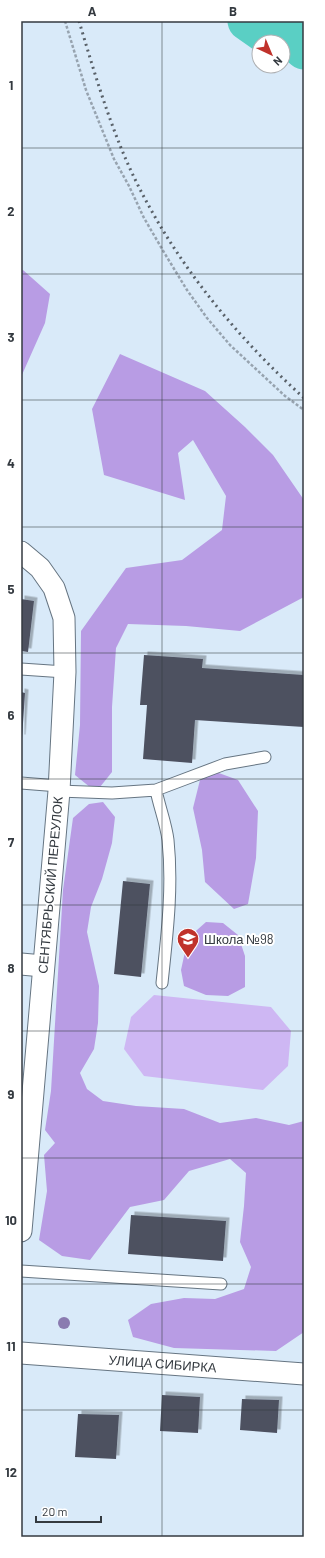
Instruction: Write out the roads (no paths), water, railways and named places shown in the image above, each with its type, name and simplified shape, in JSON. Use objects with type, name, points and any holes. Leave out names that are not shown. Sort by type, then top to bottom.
[{"type":"street","name":"СЕНТЯБРЬСКИЙ ПЕРЕУЛОК","points":[[21,552],[40,568],[54,588],[64,618],[65,672],[59,788],[43,966],[24,1150],[21,1231]]},
{"type":"street","points":[[21,964],[43,966]]},
{"type":"street","name":"УЛИЦА СИБИРКА","points":[[21,1353],[304,1374]]},
{"type":"lane","points":[[21,669],[65,672]]},
{"type":"lane","points":[[21,783],[112,793],[156,790],[225,764],[265,757]]},
{"type":"lane","points":[[156,790],[158,804],[168,838],[171,882],[162,983]]},
{"type":"lane","points":[[21,1271],[221,1284]]},
{"type":"waterway","points":[[247,21],[271,38],[289,37],[304,50]]},
{"type":"railway","points":[[79,21],[101,92],[120,145],[143,195],[161,228],[181,259],[226,318],[277,373],[304,398]]},
{"type":"place","name":"Школа №98","points":[[188,958]]}]
